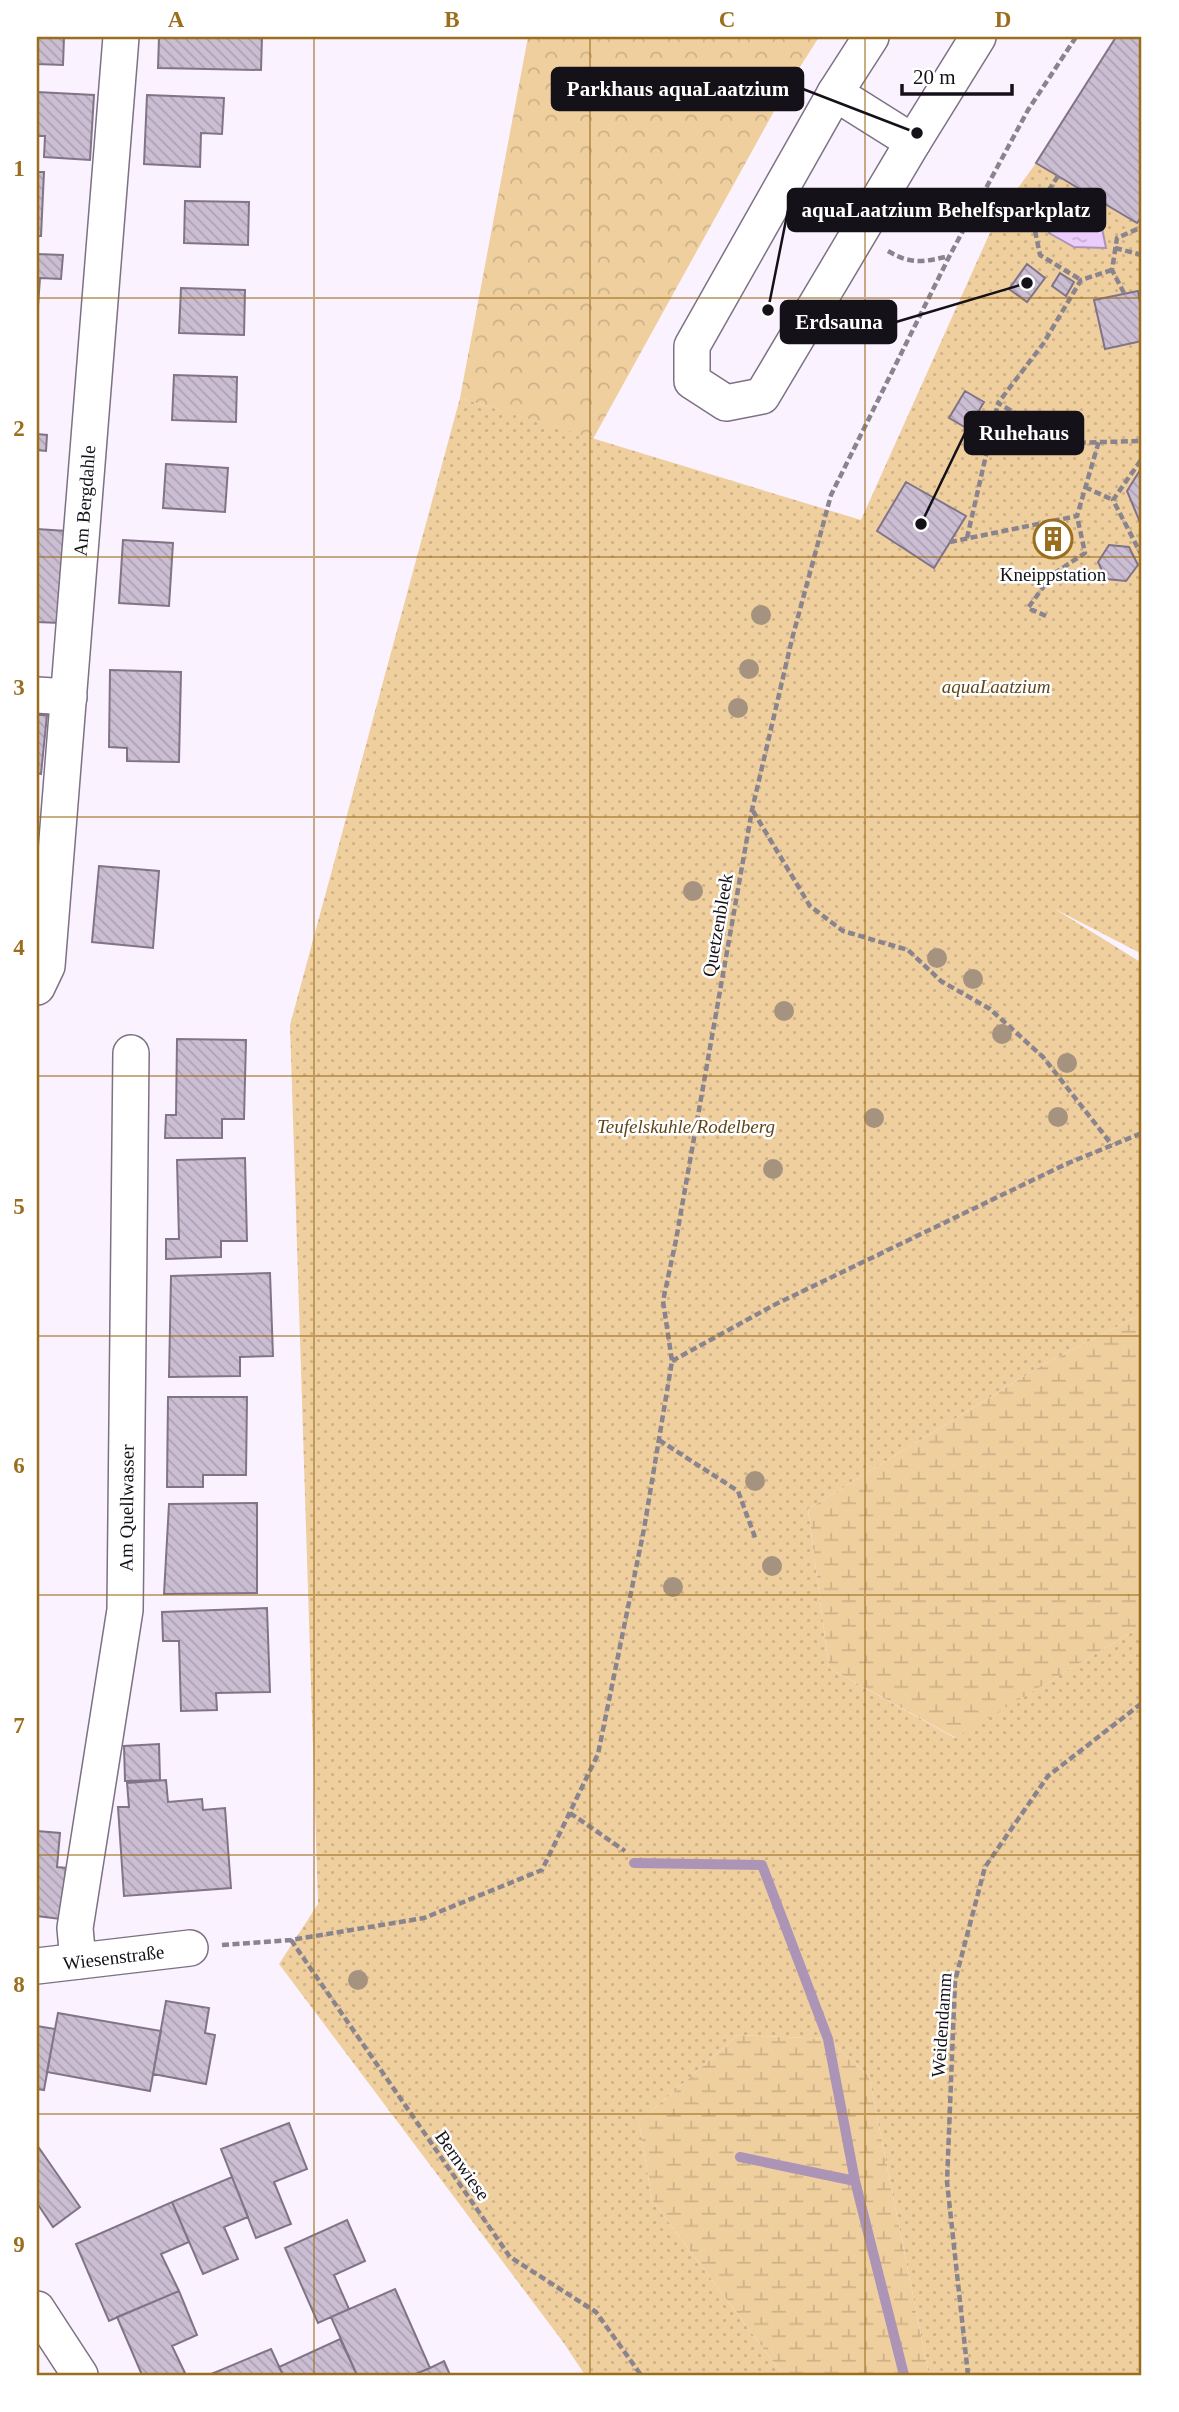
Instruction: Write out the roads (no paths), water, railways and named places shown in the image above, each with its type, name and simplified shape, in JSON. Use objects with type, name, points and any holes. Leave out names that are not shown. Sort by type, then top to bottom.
[{"type":"street","name":"Am Bergdahle","points":[[42,977],[53,696],[121,37]]},
{"type":"street","points":[[871,37],[835,93],[692,346],[692,381],[726,403],[762,396],[978,37]]},
{"type":"street","points":[[835,93],[913,142]]},
{"type":"street","name":"Am Quellwasser","points":[[78,1961],[75,1928],[125,1610],[131,1053]]},
{"type":"street","name":"Wiesenstraße","points":[[37,1966],[190,1948]]},
{"type":"street","points":[[37,2309],[80,2375]]},
{"type":"water","points":[[1078,187],[1096,198],[1106,248],[1074,247],[1049,233]]},
{"type":"waterway","points":[[634,1863],[762,1865],[828,2039],[855,2181],[904,2375]]},
{"type":"waterway","points":[[740,2157],[855,2181]]},
{"type":"place","name":"Parkhaus aquaLaatzium","points":[[917,133]]},
{"type":"place","name":"Erdsauna","points":[[1027,283]]},
{"type":"place","name":"aquaLaatzium Behelfsparkplatz","points":[[768,310]]},
{"type":"place","name":"Ruhehaus","points":[[921,524]]},
{"type":"place","name":"Kneippstation","points":[[1053,539]]},
{"type":"park label","name":"aquaLaatzium","points":[[996,686]]},
{"type":"park label","name":"Teufelskuhle/Rodelberg","points":[[686,1126]]}]
